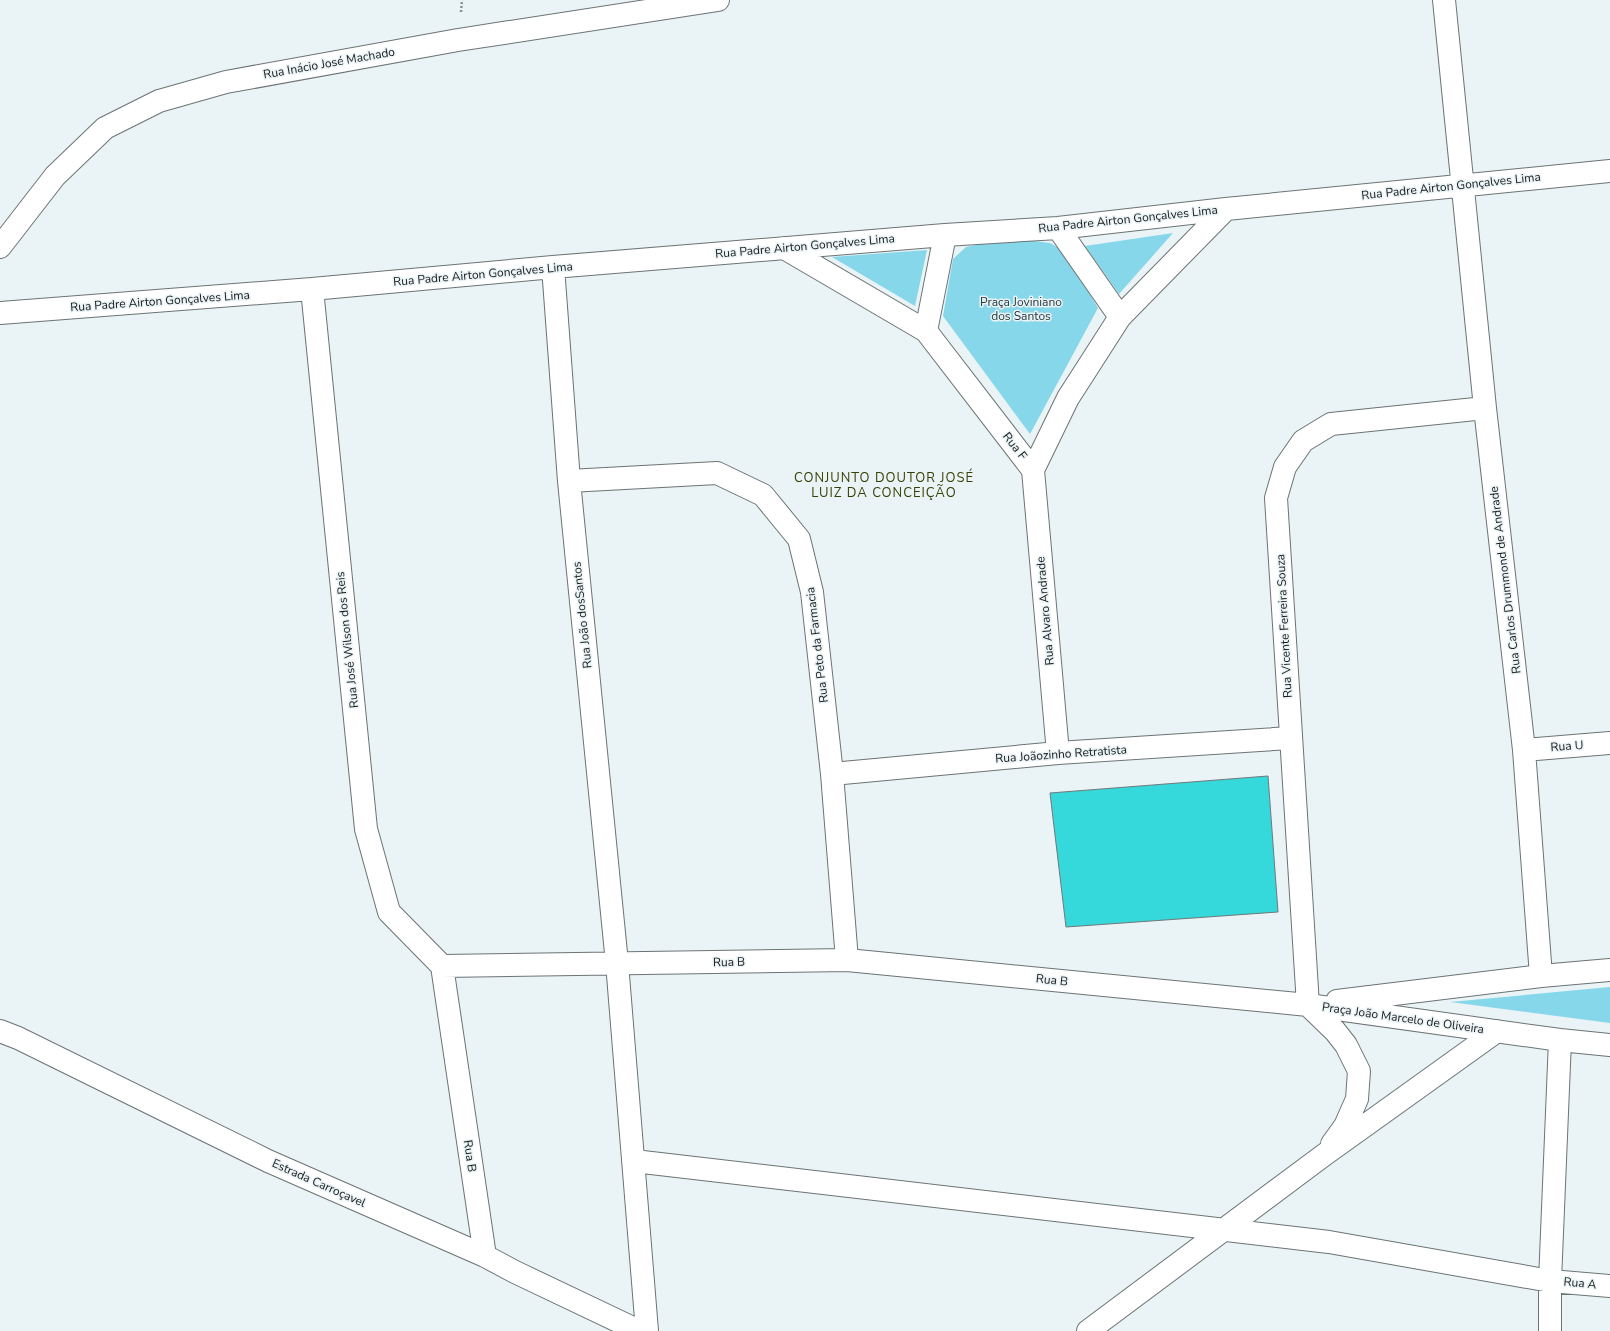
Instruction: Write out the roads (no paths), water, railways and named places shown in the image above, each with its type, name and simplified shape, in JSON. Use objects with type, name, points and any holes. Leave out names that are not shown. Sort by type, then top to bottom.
[{"type":"street","name":"Rua Inácio José Machado","points":[[0,247],[55,176],[106,128],[159,101],[226,82],[303,68],[458,40],[718,0]]},
{"type":"street","name":"Rua Carlos Drummond de Andrade","points":[[1444,0],[1485,408],[1524,750],[1541,976]]},
{"type":"street","name":"Rua Padre Airton Gonçalves Lima","points":[[0,313],[312,289],[553,267],[945,235],[1058,228],[1226,209],[1610,171]]},
{"type":"street","name":"Rua F","points":[[784,248],[926,331],[1033,470],[1068,398],[1120,317],[1226,209]]},
{"type":"street","points":[[1058,228],[1120,317]]},
{"type":"street","points":[[926,331],[945,235]]},
{"type":"street","name":"Rua João dosSantos","points":[[553,267],[569,481],[617,963],[647,1331]]},
{"type":"street","name":"Rua José Wilson dos Reis","points":[[312,289],[366,829],[389,912],[442,966]]},
{"type":"street","name":"Rua Vicente Ferreira Souza","points":[[1308,1005],[1276,498],[1285,467],[1303,441],[1331,424],[1485,408]]},
{"type":"street","name":"Rua Alvaro Andrade","points":[[1033,470],[1058,753]]},
{"type":"street","name":"Rua Peto da Farmacia","points":[[569,481],[717,473],[763,495],[799,539],[812,592],[832,774],[847,960]]},
{"type":"street","name":"Rua Joãozinho Retratista","points":[[832,774],[1058,753],[1290,738]]},
{"type":"street","name":"Rua U","points":[[1524,750],[1610,743]]},
{"type":"street","name":"Rua B","points":[[485,1256],[442,966],[847,960],[1308,1005]]},
{"type":"street","name":"Praça João Marcelo de Oliveira","points":[[1308,1005],[1541,976],[1610,970]]},
{"type":"street","points":[[1308,1005],[1336,1031],[1346,1045],[1359,1071],[1357,1099],[1345,1126],[1324,1155]]},
{"type":"street","name":"Praça João Marcelo de Oliveira","points":[[1308,1005],[1560,1040],[1610,1045]]},
{"type":"street","name":"Estrada Carroçavel","points":[[0,1031],[18,1038],[268,1160],[485,1256],[515,1272],[639,1331]]},
{"type":"street","points":[[1088,1331],[1223,1229],[1497,1031]]},
{"type":"street","points":[[1550,1331],[1550,1281],[1560,1040]]},
{"type":"street","name":"Rua A","points":[[634,1161],[1329,1242],[1550,1281],[1610,1286]]},
{"type":"district","name":"CONJUNTO DOUTOR JOSÉ LUIZ DA CONCEIÇÃO","points":[[884,486]]},
{"type":"park label","name":"Praça Joviniano dos Santos","points":[[1021,309]]}]
